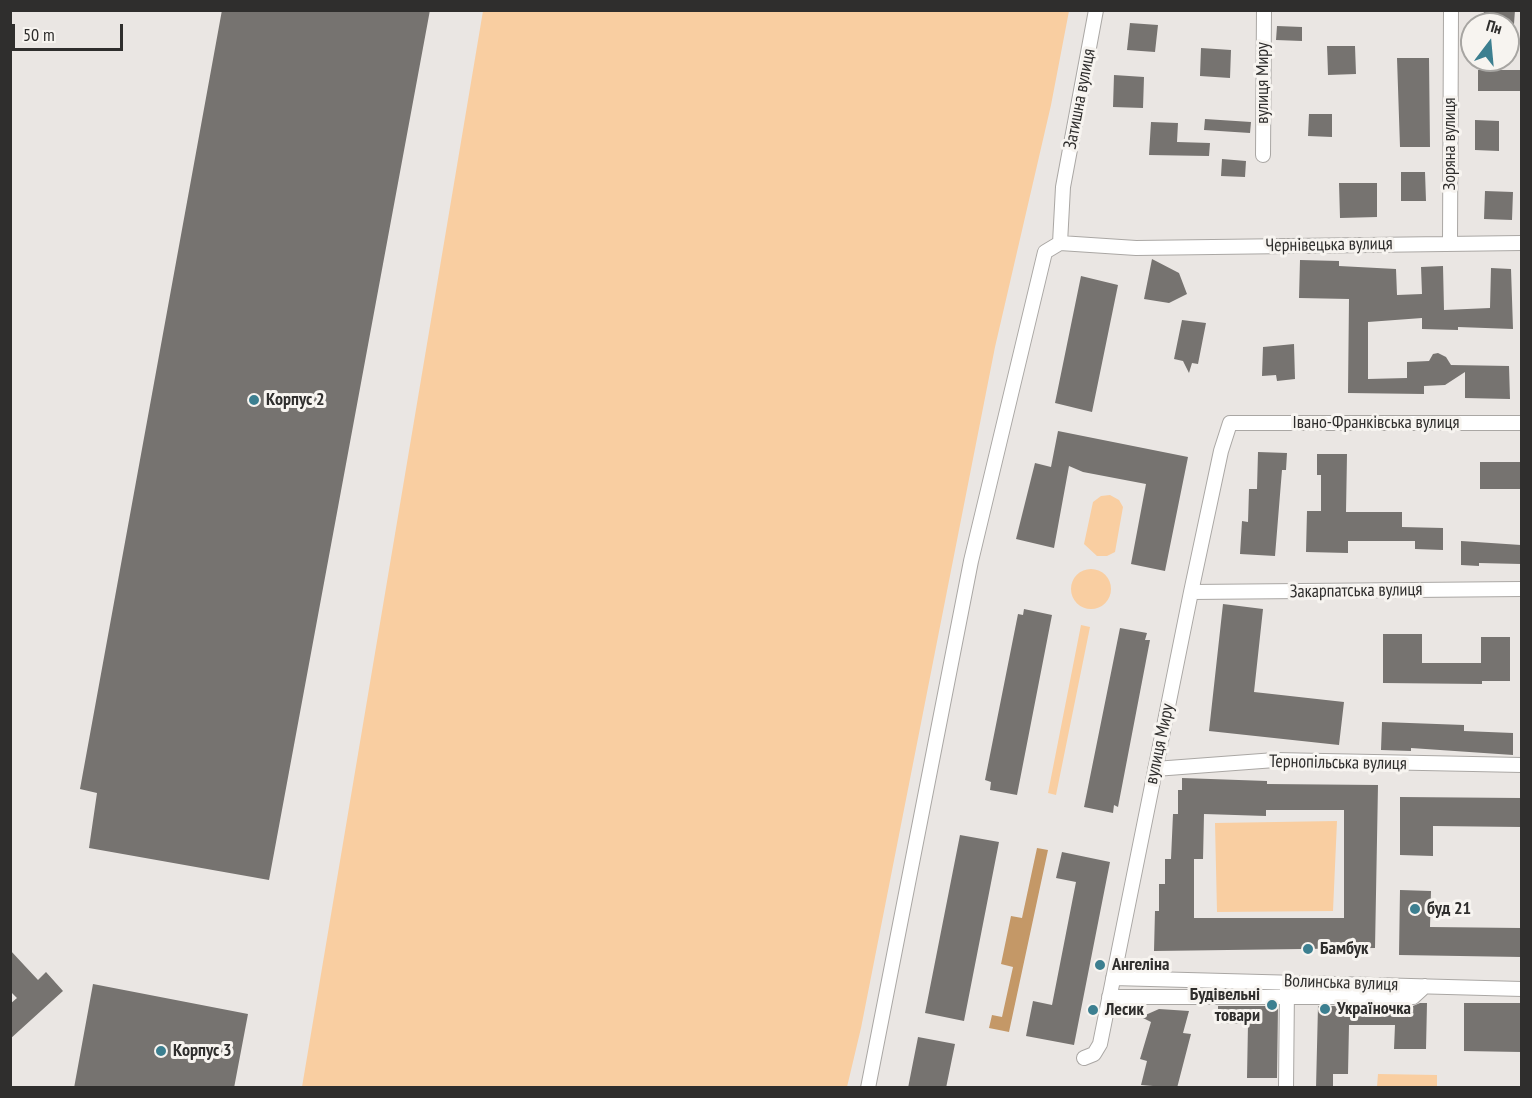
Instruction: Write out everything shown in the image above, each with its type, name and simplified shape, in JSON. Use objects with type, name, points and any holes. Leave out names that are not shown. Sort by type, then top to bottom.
[{"type":"street","name":"Затишна вулиця","points":[[1060,243],[1063,186],[1096,10]]},
{"type":"street","name":"вулиця Миру","points":[[1263,155],[1264,10]]},
{"type":"street","name":"Зоряна вулиця","points":[[1450,242],[1451,10]]},
{"type":"street","name":"Чернівецька вулиця","points":[[1060,243],[1136,249],[1450,242],[1521,243]]},
{"type":"street","points":[[868,1088],[971,561],[1040,267],[1046,252],[1060,243]]},
{"type":"street","name":"вулиця Миру","points":[[1084,1058],[1094,1054],[1100,1044],[1191,592],[1221,452],[1230,423]]},
{"type":"street","name":"Івано-Франківська вулиця","points":[[1230,423],[1521,423]]},
{"type":"street","name":"Закарпатська вулиця","points":[[1191,592],[1521,589]]},
{"type":"street","name":"Тернопільська вулиця","points":[[1155,769],[1275,760],[1521,765]]},
{"type":"street","name":"Волинська вулиця","points":[[1113,978],[1413,997],[1425,986],[1521,989]]},
{"type":"street","points":[[1286,1088],[1287,988]]},
{"type":"street","name":"Волинська вулиця","points":[[1109,997],[1287,988]]},
{"type":"shaded area","points":[[483,11],[1069,11],[1051,105],[995,347],[861,1028],[847,1087],[302,1087]]},
{"type":"shaded area","points":[[1110,495],[1119,500],[1123,507],[1115,552],[1107,556],[1097,556],[1084,544],[1093,502],[1101,496]]},
{"type":"shaded area","points":[[1091,569],[1099,570],[1105,575],[1110,581],[1110,597],[1105,603],[1099,608],[1091,609],[1083,608],[1077,603],[1072,597],[1071,589],[1072,581],[1077,575],[1083,570]]},
{"type":"shaded area","points":[[1081,625],[1090,627],[1056,795],[1048,793]]},
{"type":"shaded area","points":[[1337,821],[1333,911],[1217,912],[1215,823]]},
{"type":"shaded area","points":[[1037,848],[1048,850],[1009,1032],[989,1028],[992,1015],[1002,1017],[1013,967],[1001,964],[1011,916],[1022,918]]},
{"type":"shaded area","points":[[1378,1074],[1437,1075],[1437,1087],[1377,1087]]},
{"type":"building","name":"Корпус 2","points":[[222,10],[430,10],[269,880],[89,848],[97,793],[80,789]]},
{"type":"building","points":[[1484,10],[1515,10],[1515,12],[1484,12]]},
{"type":"building","points":[[1130,23],[1158,25],[1155,52],[1127,50]]},
{"type":"building","points":[[1277,26],[1302,27],[1302,41],[1276,40]]},
{"type":"building","points":[[1327,46],[1355,46],[1356,74],[1328,75]]},
{"type":"building","points":[[1201,48],[1231,50],[1230,78],[1200,76]]},
{"type":"building","points":[[1397,58],[1429,58],[1430,147],[1400,147]]},
{"type":"building","points":[[1521,70],[1521,91],[1478,91],[1478,72],[1520,72]]},
{"type":"building","points":[[1114,75],[1144,77],[1143,108],[1113,107]]},
{"type":"building","points":[[1309,114],[1332,114],[1332,137],[1308,136]]},
{"type":"building","points":[[1205,119],[1251,122],[1250,133],[1204,130]]},
{"type":"building","points":[[1475,120],[1499,121],[1499,151],[1475,150]]},
{"type":"building","points":[[1151,122],[1178,123],[1177,142],[1210,143],[1209,156],[1149,155]]},
{"type":"building","points":[[1222,159],[1246,161],[1245,177],[1221,176]]},
{"type":"building","points":[[1401,172],[1425,172],[1426,201],[1401,201]]},
{"type":"building","points":[[1339,183],[1377,183],[1377,217],[1340,218]]},
{"type":"building","points":[[1485,191],[1513,192],[1512,220],[1484,219]]},
{"type":"building","points":[[1152,259],[1179,273],[1187,294],[1169,303],[1144,299]]},
{"type":"building","points":[[1300,260],[1339,261],[1339,266],[1396,269],[1397,295],[1422,294],[1421,267],[1443,266],[1444,310],[1490,308],[1491,268],[1511,269],[1513,329],[1458,327],[1458,330],[1422,329],[1422,318],[1368,322],[1368,379],[1407,378],[1407,362],[1429,361],[1433,354],[1438,353],[1446,357],[1451,365],[1509,366],[1510,399],[1465,398],[1465,372],[1445,385],[1424,386],[1424,394],[1348,393],[1349,299],[1299,298]]},
{"type":"building","points":[[1081,276],[1118,285],[1092,412],[1055,403]]},
{"type":"building","points":[[1182,320],[1206,323],[1198,364],[1192,363],[1189,373],[1183,361],[1174,359]]},
{"type":"building","points":[[1294,344],[1295,379],[1277,381],[1276,375],[1262,376],[1263,347]]},
{"type":"building","points":[[1058,431],[1188,457],[1165,571],[1131,564],[1146,484],[1083,472],[1069,466],[1054,548],[1016,539],[1035,463],[1051,467]]},
{"type":"building","points":[[1258,452],[1287,453],[1286,470],[1282,470],[1275,556],[1240,554],[1242,521],[1248,522],[1249,489],[1257,489]]},
{"type":"building","points":[[1317,454],[1347,454],[1346,512],[1402,512],[1402,527],[1443,528],[1443,550],[1415,549],[1415,541],[1348,541],[1348,553],[1306,552],[1307,511],[1321,511],[1321,475],[1317,475]]},
{"type":"building","points":[[1480,462],[1521,462],[1521,489],[1480,489]]},
{"type":"building","points":[[1461,541],[1521,545],[1521,564],[1461,565]]},
{"type":"building","points":[[1223,604],[1263,609],[1254,692],[1344,702],[1339,745],[1209,731]]},
{"type":"building","points":[[1024,609],[1052,615],[1017,795],[990,790],[991,782],[985,780],[1018,614],[1023,615]]},
{"type":"building","points":[[1120,628],[1147,633],[1145,640],[1150,640],[1118,807],[1114,805],[1113,813],[1084,807]]},
{"type":"building","points":[[1383,634],[1422,634],[1422,663],[1481,663],[1481,637],[1510,637],[1510,681],[1482,681],[1482,684],[1383,683]]},
{"type":"building","points":[[1382,722],[1464,725],[1464,731],[1513,733],[1513,755],[1411,748],[1411,751],[1381,750]]},
{"type":"building","points":[[1182,778],[1267,781],[1267,784],[1378,785],[1375,948],[1154,951],[1155,911],[1159,911],[1159,884],[1165,884],[1165,859],[1171,859],[1173,814],[1178,814],[1178,790],[1182,790]],"holes":[[[1266,810],[1344,810],[1344,918],[1194,918],[1194,859],[1203,859],[1204,814],[1266,816]]]},
{"type":"building","name":"буд 21","points":[[1400,797],[1521,798],[1521,827],[1433,826],[1433,856],[1400,855]]},
{"type":"building","points":[[960,835],[999,842],[964,1021],[925,1013]]},
{"type":"building","points":[[1062,852],[1110,862],[1074,1045],[1026,1036],[1033,1001],[1052,1005],[1076,882],[1056,878]]},
{"type":"building","name":"буд 21","points":[[1400,890],[1431,891],[1430,927],[1521,928],[1521,957],[1399,955]]},
{"type":"building","points":[[10,950],[38,980],[46,972],[63,991],[10,1039],[10,1004],[17,998],[10,991]]},
{"type":"building","name":"Корпус 3","points":[[93,984],[248,1014],[234,1088],[74,1088]]},
{"type":"building","points":[[1427,1003],[1426,1049],[1394,1049],[1395,1025],[1349,1025],[1348,1074],[1333,1074],[1333,1088],[1316,1088],[1318,1006],[1413,1006]]},
{"type":"building","points":[[1464,1003],[1521,1003],[1521,1052],[1464,1051]]},
{"type":"building","points":[[1218,1006],[1278,1006],[1277,1078],[1247,1078],[1248,1024],[1218,1023]]},
{"type":"building","points":[[1159,1009],[1189,1011],[1183,1033],[1191,1034],[1177,1088],[1141,1085],[1147,1061],[1140,1059],[1151,1022],[1141,1017]]},
{"type":"building","points":[[918,1037],[955,1044],[946,1088],[908,1088]]},
{"type":"place","name":"Корпус 2","points":[[254,400]]},
{"type":"place","name":"буд 21","points":[[1415,909]]},
{"type":"place","name":"Бамбук","points":[[1308,949]]},
{"type":"place","name":"Ангеліна","points":[[1100,965]]},
{"type":"place","name":"Будівельні товари","points":[[1272,1005]]},
{"type":"place","name":"Україночка","points":[[1325,1009]]},
{"type":"place","name":"Лесик","points":[[1093,1010]]},
{"type":"place","name":"Корпус 3","points":[[161,1051]]}]
